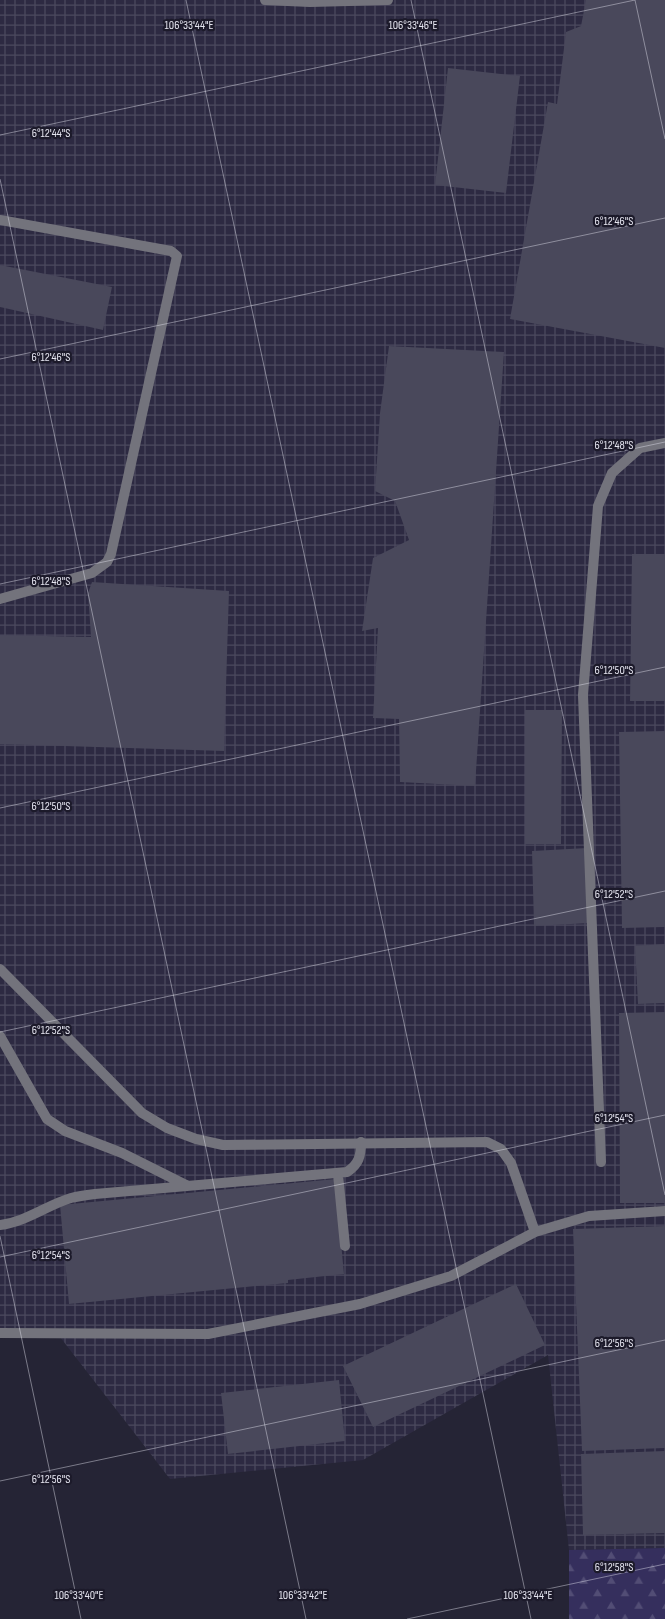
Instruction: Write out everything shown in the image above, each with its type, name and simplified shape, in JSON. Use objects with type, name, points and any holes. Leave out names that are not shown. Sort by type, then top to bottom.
[{"type":"street","points":[[264,0],[310,2],[388,0]]},
{"type":"street","points":[[0,220],[172,252],[177,256],[111,554],[107,562],[92,573],[0,599]]},
{"type":"street","points":[[601,1162],[583,696],[598,506],[612,473],[640,448],[665,442]]},
{"type":"street","points":[[0,969],[142,1113],[167,1128],[196,1139],[223,1145],[487,1142],[501,1149],[511,1163],[535,1232]]},
{"type":"street","points":[[0,1036],[47,1119],[65,1131],[122,1153],[188,1186]]},
{"type":"street","points":[[0,1224],[9,1224],[71,1198],[95,1194],[347,1172],[356,1166],[361,1154],[361,1142]]},
{"type":"street","points":[[338,1174],[345,1246]]},
{"type":"street","points":[[0,1333],[208,1334],[360,1304],[451,1276],[535,1232],[588,1216],[665,1211]]},
{"type":"shaded area","points":[[0,0],[665,0],[665,1548],[569,1550],[548,1355],[363,1460],[170,1479],[60,1337],[0,1333]]},
{"type":"green space","points":[[665,1548],[665,1619],[569,1619],[569,1550]]},
{"type":"building","points":[[586,0],[665,0],[665,348],[510,319],[548,102],[557,104],[566,32],[581,26]]},
{"type":"building","points":[[448,68],[520,76],[506,193],[435,185]]},
{"type":"building","points":[[0,265],[112,287],[103,330],[0,307]]},
{"type":"building","points":[[389,346],[504,352],[475,786],[400,782],[399,719],[373,718],[378,628],[362,631],[373,558],[409,540],[395,501],[375,491],[380,413]]},
{"type":"building","points":[[632,554],[665,554],[665,701],[630,701]]},
{"type":"building","points":[[92,582],[229,591],[224,751],[0,744],[0,635],[91,637],[88,593]]},
{"type":"building","points":[[525,710],[562,710],[561,844],[525,844]]},
{"type":"building","points":[[665,731],[665,927],[622,928],[619,732]]},
{"type":"building","points":[[587,848],[590,923],[534,926],[532,851]]},
{"type":"building","points":[[665,944],[665,1003],[638,1004],[635,946]]},
{"type":"building","points":[[665,1012],[665,1203],[620,1203],[619,1013]]},
{"type":"building","points":[[335,1179],[344,1274],[288,1280],[288,1283],[69,1304],[60,1205]]},
{"type":"building","points":[[665,1226],[665,1448],[582,1451],[573,1229]]},
{"type":"building","points":[[516,1284],[545,1345],[373,1427],[343,1366]]},
{"type":"building","points":[[339,1380],[345,1441],[228,1454],[221,1393]]},
{"type":"building","points":[[665,1451],[665,1533],[583,1535],[581,1454]]}]
